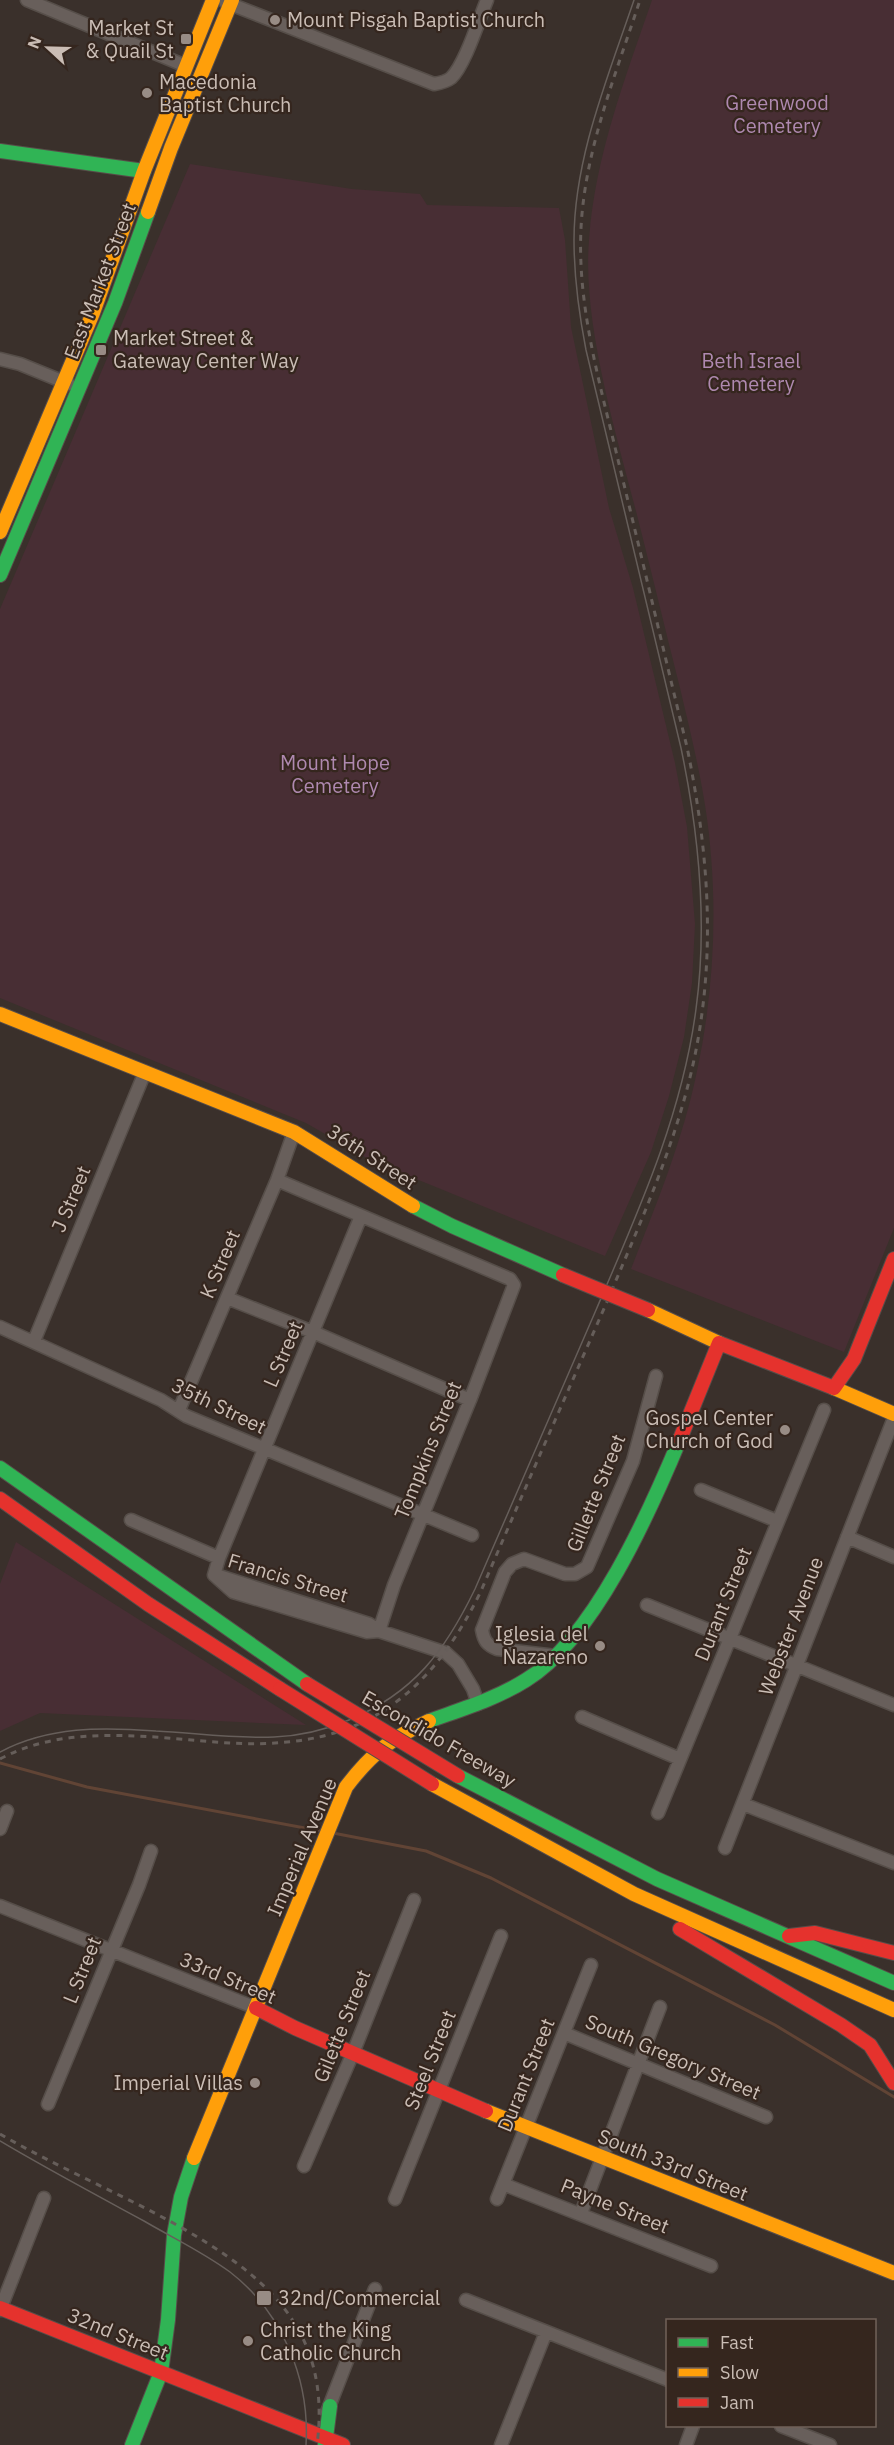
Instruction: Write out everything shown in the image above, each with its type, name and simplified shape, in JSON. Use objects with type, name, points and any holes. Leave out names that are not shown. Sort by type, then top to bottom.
[{"type":"main road","name":"East Market Street","points":[[0,532],[93,314],[144,171],[213,0]]},
{"type":"main road","name":"East Market Street","points":[[0,575],[115,303],[171,148],[228,1]]},
{"type":"main road","points":[[0,151],[144,171],[147,191],[118,277],[115,303]]},
{"type":"main road","name":"36th Street","points":[[0,1014],[294,1132],[418,1209],[719,1342]]},
{"type":"main road","points":[[834,1388],[854,1359],[894,1259]]},
{"type":"main road","points":[[719,1342],[834,1388],[894,1416]]},
{"type":"main road","name":"Imperial Avenue","points":[[132,2445],[161,2372],[168,2320],[174,2235],[181,2198],[193,2159],[346,1787],[375,1752],[391,1741],[421,1725],[478,1704],[529,1679],[574,1637],[609,1585],[634,1542],[719,1342]]},
{"type":"main road","points":[[0,1461],[22,1484]]},
{"type":"main road","name":"Escondido Freeway","points":[[0,1468],[306,1684],[458,1776],[657,1879],[894,1983]]},
{"type":"main road","name":"Escondido Freeway","points":[[0,1499],[148,1604],[432,1784],[634,1894],[731,1940],[894,2010]]},
{"type":"main road","points":[[634,1894],[666,1920],[841,2025],[870,2045],[894,2083]]},
{"type":"main road","points":[[787,1936],[815,1933],[894,1953]]},
{"type":"main road","name":"33rd Street","points":[[256,2008],[268,2016],[439,2090]]},
{"type":"main road","name":"South 33rd Street","points":[[439,2090],[526,2128],[894,2273]]},
{"type":"main road","name":"32nd Street","points":[[0,2309],[221,2396],[319,2441],[343,2445]]},
{"type":"main road","points":[[319,2441],[330,2406]]},
{"type":"street","points":[[27,0],[186,66]]},
{"type":"street","points":[[228,1],[434,84],[443,83],[451,78],[459,67],[487,0]]},
{"type":"street","points":[[0,359],[20,364],[79,388]]},
{"type":"street","name":"J Street","points":[[34,1341],[145,1072]]},
{"type":"street","name":"K Street","points":[[179,1410],[277,1180],[294,1132]]},
{"type":"street","points":[[277,1180],[361,1216]]},
{"type":"street","name":"Tompkins Street","points":[[361,1216],[510,1279],[514,1285],[470,1400],[394,1585],[379,1631]]},
{"type":"street","name":"L Street","points":[[214,1575],[263,1449],[361,1216]]},
{"type":"street","points":[[227,1298],[313,1332],[470,1400]]},
{"type":"street","name":"35th Street","points":[[0,1327],[161,1400],[186,1416],[472,1535]]},
{"type":"street","name":"Gillette Street","points":[[556,1656],[497,1649],[489,1646],[482,1630],[505,1572],[512,1564],[524,1559],[565,1574],[575,1574],[587,1567],[633,1461],[656,1376]]},
{"type":"street","name":"Durant Street","points":[[658,1813],[824,1410]]},
{"type":"street","name":"Webster Avenue","points":[[725,1848],[894,1416]]},
{"type":"street","points":[[701,1490],[777,1521]]},
{"type":"street","name":"Francis Street","points":[[131,1520],[219,1558]]},
{"type":"street","points":[[847,1537],[894,1557]]},
{"type":"street","name":"Francis Street","points":[[214,1575],[233,1592],[367,1632],[379,1631],[446,1653],[458,1664],[473,1689],[478,1704]]},
{"type":"street","points":[[647,1605],[894,1705]]},
{"type":"street","points":[[582,1717],[680,1759]]},
{"type":"street","points":[[743,1804],[894,1863]]},
{"type":"street","points":[[0,1829],[7,1811]]},
{"type":"street","name":"L Street","points":[[48,2104],[151,1851]]},
{"type":"street","name":"Gilette Street","points":[[304,2166],[353,2053],[414,1900]]},
{"type":"street","name":"33rd Street","points":[[0,1906],[256,2008]]},
{"type":"street","name":"Steel Street","points":[[396,2199],[501,1936]]},
{"type":"street","name":"Durant Street","points":[[497,2199],[591,1965]]},
{"type":"street","points":[[581,2213],[660,2007]]},
{"type":"street","name":"South Gregory Street","points":[[564,2033],[766,2117]]},
{"type":"street","name":"Payne Street","points":[[503,2184],[711,2266]]},
{"type":"street","points":[[0,2309],[44,2198]]},
{"type":"street","points":[[330,2406],[375,2289]]},
{"type":"street","points":[[466,2300],[666,2379]]},
{"type":"street","points":[[501,2445],[546,2332]]},
{"type":"street","points":[[686,2445],[693,2427]]},
{"type":"street","points":[[784,2427],[830,2445]]},
{"type":"green space","name":"Beth Israel Cemetery","points":[[652,0],[894,0],[894,1228],[844,1352],[631,1269],[668,1172],[691,1097],[710,991],[713,937],[713,883],[703,792],[680,688],[612,419],[596,345],[588,273],[592,209],[604,148]]},
{"type":"green space","name":"Mount Hope Cemetery","points":[[190,164],[352,189],[420,194],[427,205],[559,208],[565,240],[571,327],[609,508],[633,588],[675,763],[687,827],[695,924],[692,983],[684,1037],[669,1096],[651,1152],[605,1256],[372,1161],[306,1123],[0,998],[0,609]]},
{"type":"green space","points":[[16,1542],[306,1725],[40,1713],[0,1731],[0,1584]]},
{"type":"waterway","points":[[0,1763],[87,1787],[321,1831]]},
{"type":"waterway","points":[[333,1833],[426,1851],[491,1878],[775,2025],[894,2097]]},
{"type":"tram line","points":[[0,1752],[37,1737],[76,1730],[136,1730],[245,1737],[303,1734],[349,1720],[392,1697],[410,1683],[439,1651],[475,1589],[612,1273],[656,1163],[680,1087],[696,1009],[700,976],[700,878],[693,813],[681,748],[586,350],[577,295],[574,254],[576,209],[586,148],[634,0]]},
{"type":"tram line","points":[[0,2141],[199,2252],[230,2272],[249,2289],[265,2307],[278,2328],[298,2373],[306,2421],[306,2445]]},
{"type":"railway","points":[[0,1759],[37,1744],[76,1737],[155,1737],[238,1743],[287,1742],[322,1736],[353,1726],[381,1712],[405,1695],[447,1649],[481,1591],[606,1304],[664,1162],[687,1089],[702,1013],[707,946],[703,846],[687,747],[592,347],[581,258],[584,199],[595,141],[640,0]]},
{"type":"railway","points":[[0,2134],[175,2224],[208,2243],[264,2286],[286,2310],[303,2338],[314,2369],[319,2405],[317,2445]]},
{"type":"traffic: fast","points":[[0,151],[144,171]]},
{"type":"traffic: fast","points":[[0,575],[115,303],[148,212]]},
{"type":"traffic: fast","points":[[413,1206],[452,1226],[563,1275]]},
{"type":"traffic: fast","points":[[429,1721],[515,1687],[551,1661],[575,1635],[597,1605],[636,1536],[680,1439]]},
{"type":"traffic: fast","points":[[0,1468],[307,1684]]},
{"type":"traffic: fast","points":[[458,1776],[657,1879],[894,1983]]},
{"type":"traffic: fast","points":[[132,2445],[161,2372],[168,2320],[174,2235],[181,2197],[194,2158]]},
{"type":"traffic: fast","points":[[325,2445],[330,2406]]},
{"type":"traffic: slow","points":[[0,532],[93,313],[144,171],[213,0]]},
{"type":"traffic: slow","points":[[148,212],[171,148],[232,0]]},
{"type":"traffic: slow","points":[[0,1014],[294,1132],[413,1206]]},
{"type":"traffic: slow","points":[[648,1310],[719,1343]]},
{"type":"traffic: slow","points":[[834,1388],[894,1414]]},
{"type":"traffic: slow","points":[[194,2158],[346,1787],[364,1765],[383,1748],[429,1721]]},
{"type":"traffic: slow","points":[[432,1784],[634,1894],[894,2010]]},
{"type":"traffic: slow","points":[[486,2111],[894,2273]]},
{"type":"traffic: jam","points":[[680,1439],[719,1343],[834,1388],[854,1359],[894,1259]]},
{"type":"traffic: jam","points":[[563,1275],[648,1310]]},
{"type":"traffic: jam","points":[[0,1499],[148,1604],[280,1689]]},
{"type":"traffic: jam","points":[[307,1684],[458,1776]]},
{"type":"traffic: jam","points":[[280,1689],[432,1784]]},
{"type":"traffic: jam","points":[[680,1929],[841,2025],[870,2045],[894,2083]]},
{"type":"traffic: jam","points":[[789,1936],[815,1933],[894,1953]]},
{"type":"traffic: jam","points":[[256,2008],[295,2028],[486,2111]]},
{"type":"traffic: jam","points":[[0,2308],[343,2445]]},
{"type":"place","name":"Mount Pisgah Baptist Church","points":[[275,20]]},
{"type":"place","name":"Market St & Quail St","points":[[186,39]]},
{"type":"place","name":"Macedonia Baptist Church","points":[[147,93]]},
{"type":"place","name":"Market Street & Gateway Center Way","points":[[101,350]]},
{"type":"place","name":"Gospel Center Church of God","points":[[785,1430]]},
{"type":"place","name":"Iglesia del Nazareno","points":[[600,1646]]},
{"type":"place","name":"Imperial Villas","points":[[255,2083]]},
{"type":"place","name":"32nd/Commercial","points":[[264,2298]]},
{"type":"place","name":"Christ the King Catholic Church","points":[[248,2341]]},
{"type":"park label","name":"Greenwood Cemetery","points":[[777,114]]}]
